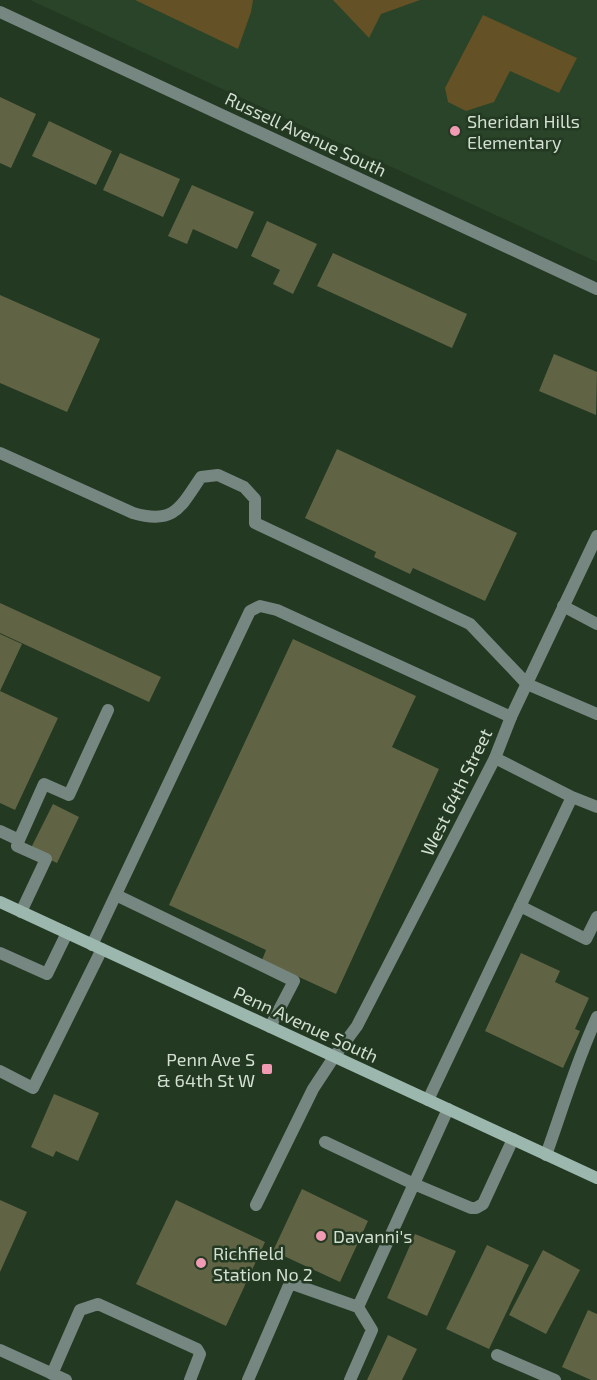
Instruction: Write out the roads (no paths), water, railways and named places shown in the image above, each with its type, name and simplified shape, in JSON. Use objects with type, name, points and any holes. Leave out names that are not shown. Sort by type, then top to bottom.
[{"type":"main road","name":"Penn Avenue South","points":[[0,902],[597,1178]]},
{"type":"street","name":"Russell Avenue South","points":[[0,12],[597,289]]},
{"type":"street","points":[[0,453],[133,513],[163,518],[175,512],[201,477],[218,475],[244,487],[255,499],[255,524],[470,624],[526,684],[597,714]]},
{"type":"street","name":"West 64th Street","points":[[256,1204],[313,1089],[357,1026],[495,758],[526,684],[597,536]]},
{"type":"street","points":[[0,1071],[33,1088],[97,947],[116,895],[250,611],[260,606],[278,610],[511,717]]},
{"type":"street","points":[[563,606],[597,624]]},
{"type":"street","points":[[21,912],[45,859],[17,846],[19,840],[44,784],[69,795],[108,710]]},
{"type":"street","points":[[495,758],[572,797],[597,807]]},
{"type":"street","points":[[428,1100],[572,797]]},
{"type":"street","points":[[0,831],[19,840]]},
{"type":"street","points":[[116,895],[294,981],[270,1027]]},
{"type":"street","points":[[520,906],[586,939],[597,917]]},
{"type":"street","points":[[0,953],[47,974],[68,933]]},
{"type":"street","points":[[546,1155],[569,1085],[597,1017]]},
{"type":"street","points":[[358,1307],[448,1109]]},
{"type":"street","points":[[325,1142],[414,1184],[471,1208],[476,1208],[483,1204],[513,1139]]},
{"type":"street","points":[[248,1380],[290,1283],[358,1307],[372,1330],[350,1380]]},
{"type":"street","points":[[52,1374],[80,1310],[98,1304],[197,1349],[200,1354],[190,1380]]},
{"type":"street","points":[[0,1350],[66,1380]]},
{"type":"street","points":[[498,1355],[555,1380]]},
{"type":"place","name":"Sheridan Hills Elementary","points":[[455,131]]},
{"type":"place","name":"Penn Ave S & 64th St W","points":[[267,1069]]},
{"type":"place","name":"Davanni's","points":[[321,1236]]},
{"type":"place","name":"Richfield Station No 2","points":[[201,1263]]}]
